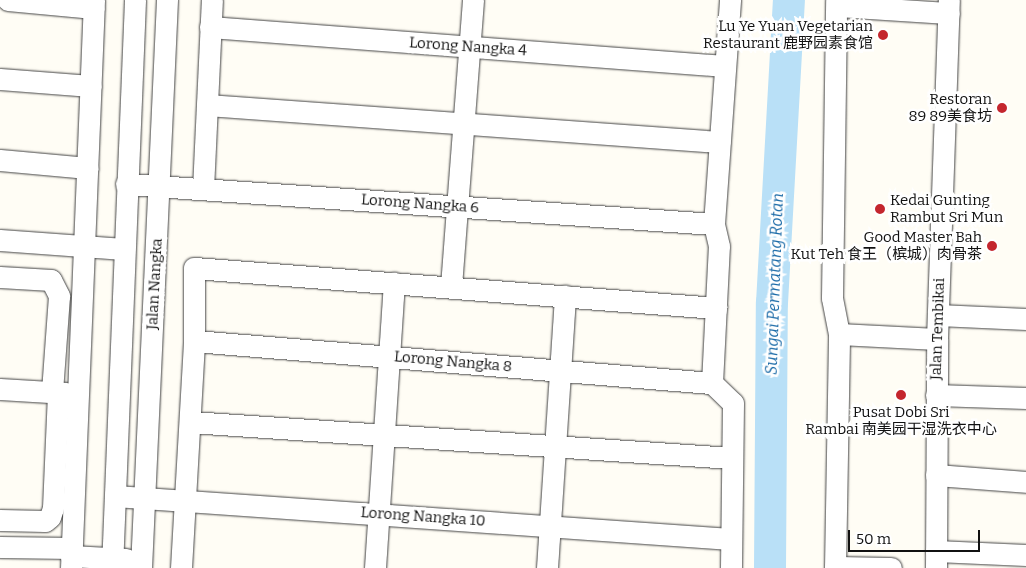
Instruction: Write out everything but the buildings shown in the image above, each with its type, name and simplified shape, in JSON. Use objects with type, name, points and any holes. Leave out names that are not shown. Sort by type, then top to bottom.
[{"type":"street","points":[[0,520],[45,521],[50,517],[53,508],[63,393],[85,246],[94,4],[8,0]]},
{"type":"street","points":[[112,563],[135,0]]},
{"type":"street","name":"Jalan Nangka","points":[[141,564],[167,0]]},
{"type":"street","points":[[203,189],[212,0]]},
{"type":"street","points":[[451,286],[473,0]]},
{"type":"street","points":[[730,0],[714,224],[719,246],[712,383],[732,402],[731,568]]},
{"type":"street","points":[[891,568],[835,567],[839,334],[832,298],[836,3],[949,6]]},
{"type":"street","name":"Jalan Tembikai","points":[[936,560],[937,339],[949,6]]},
{"type":"street","name":"Lorong Nangka 4","points":[[210,27],[725,66]]},
{"type":"street","points":[[0,79],[91,86]]},
{"type":"street","points":[[207,105],[463,125],[720,142]]},
{"type":"street","points":[[0,160],[88,168]]},
{"type":"street","name":"Lorong Nangka 6","points":[[126,184],[714,224]]},
{"type":"street","points":[[0,240],[124,249]]},
{"type":"street","points":[[181,568],[194,341],[194,268],[451,286],[716,308]]},
{"type":"street","points":[[0,277],[51,280],[59,296],[71,557]]},
{"type":"street","points":[[375,568],[394,283]]},
{"type":"street","points":[[547,568],[565,296]]},
{"type":"street","points":[[938,316],[1026,319]]},
{"type":"street","points":[[839,334],[937,339]]},
{"type":"street","name":"Lorong Nangka 8","points":[[194,341],[712,383]]},
{"type":"street","points":[[0,390],[63,393]]},
{"type":"street","points":[[936,395],[1026,398]]},
{"type":"street","points":[[190,422],[384,433],[732,458]]},
{"type":"street","points":[[936,475],[1026,482]]},
{"type":"street","name":"Lorong Nangka 10","points":[[115,496],[731,539]]},
{"type":"street","points":[[0,547],[112,563],[141,564]]},
{"type":"street","points":[[936,560],[1026,555]]},
{"type":"waterway","name":"Sungai Permatang Rotan","points":[[770,568],[772,303],[789,0]]},
{"type":"place","name":"Lu Ye Yuan Vegetarian Restaurant 鹿野园素食馆","points":[[883,35]]},
{"type":"place","name":"Restoran 89 89美食坊","points":[[1002,108]]},
{"type":"place","name":"Kedai Gunting Rambut Sri Mun","points":[[880,209]]},
{"type":"place","name":"Good Master Bah Kut Teh 食王（槟城）肉骨茶","points":[[992,246]]},
{"type":"place","name":"Pusat Dobi Sri Rambai 南美园干湿洗衣中心","points":[[901,395]]}]
